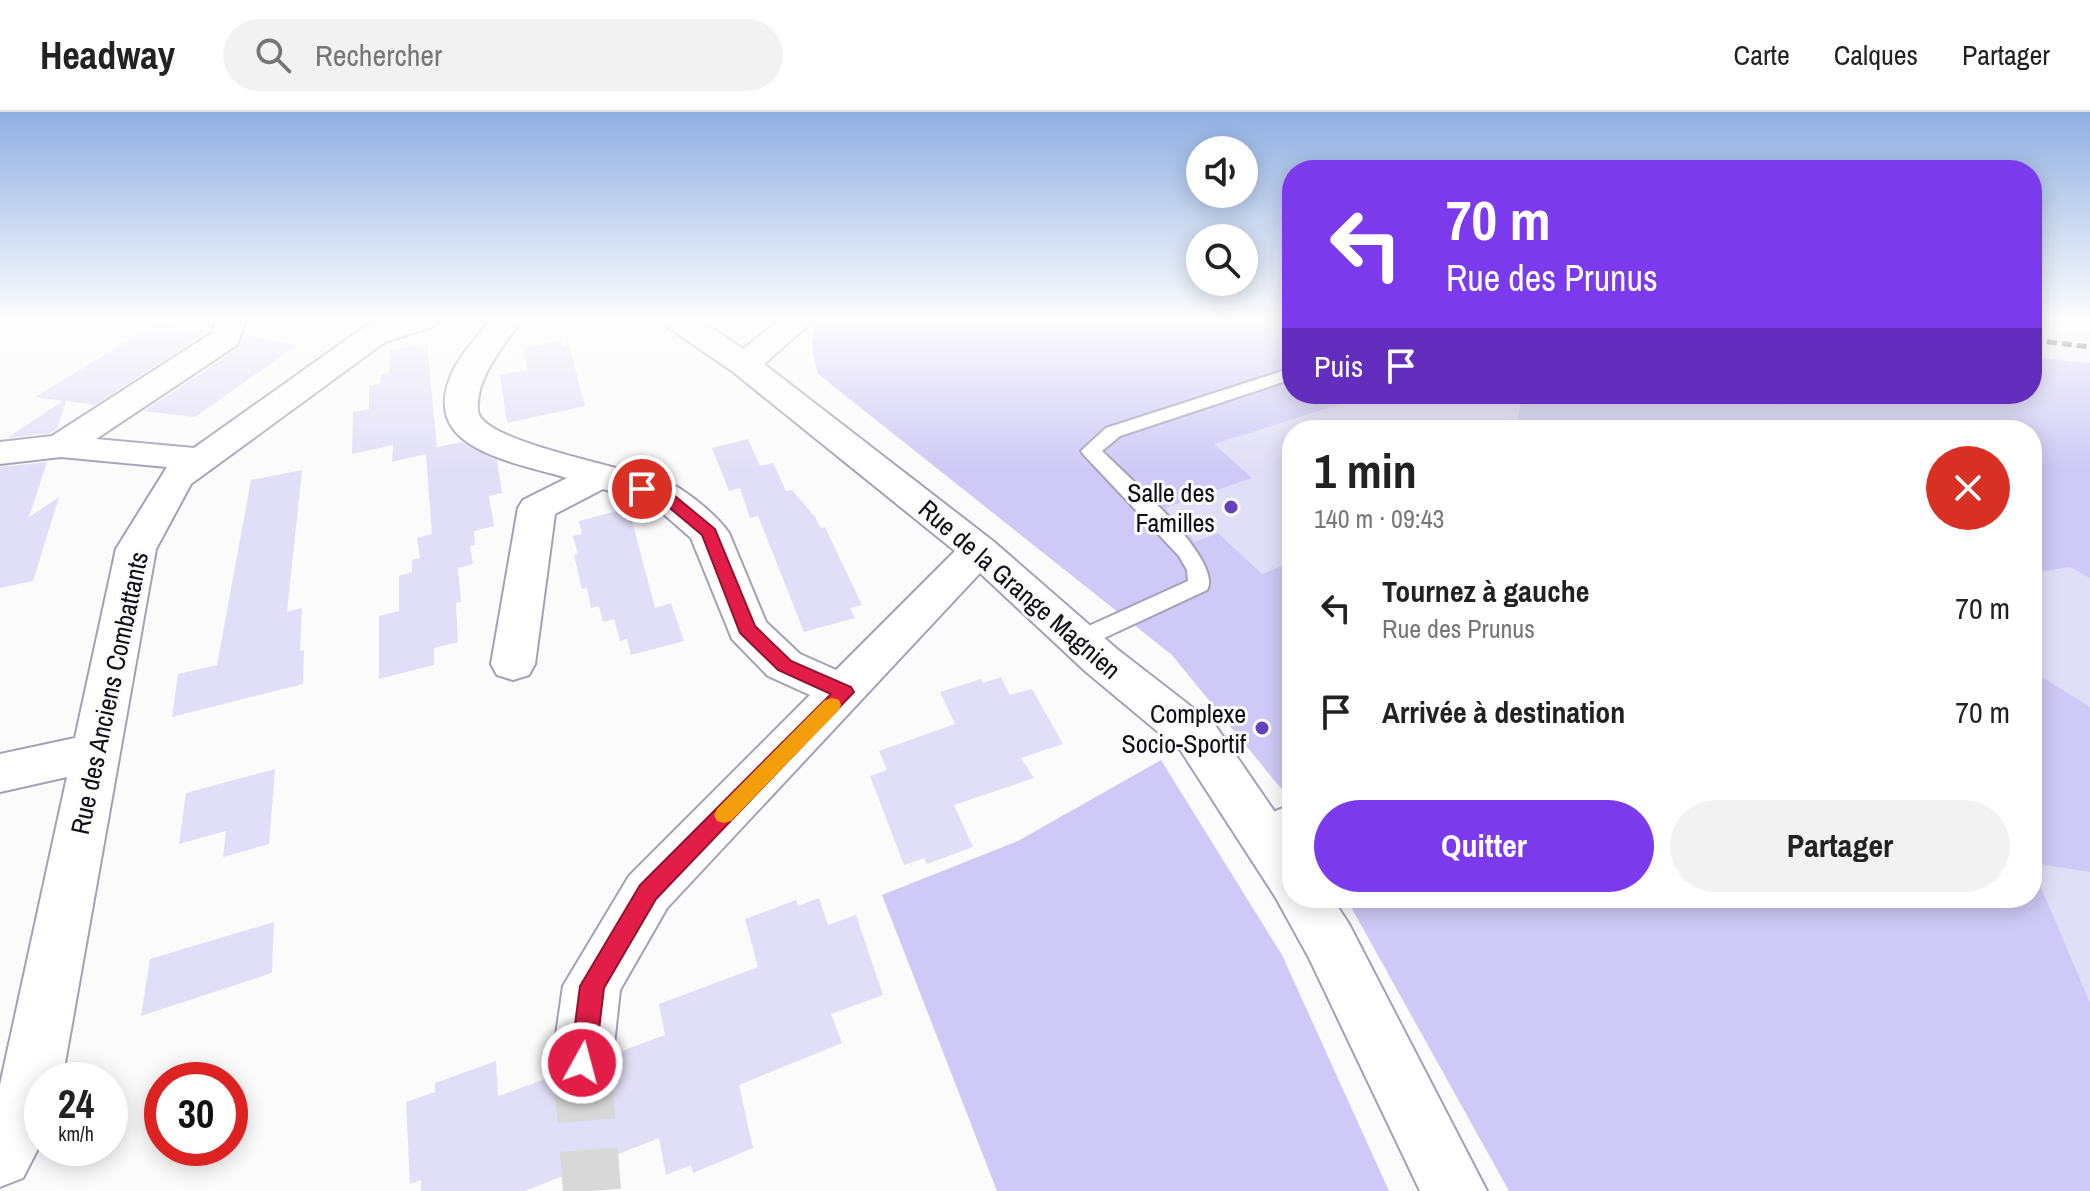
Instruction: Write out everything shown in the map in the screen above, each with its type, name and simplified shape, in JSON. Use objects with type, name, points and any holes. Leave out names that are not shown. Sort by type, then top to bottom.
[{"type":"street","points":[[61,446],[178,369]]},
{"type":"street","name":"Rue des Anciens Combattants","points":[[0,1155],[26,1108],[136,549],[176,478],[326,369]]},
{"type":"street","points":[[470,369],[461,411],[468,428],[504,447],[664,495],[709,533],[747,629],[784,665],[844,692]]},
{"type":"street","name":"Rue de la Grange Magnien","points":[[751,369],[979,550],[1079,640],[1198,738],[1276,822],[1282,844]]},
{"type":"street","points":[[0,453],[61,446],[201,460]]},
{"type":"street","points":[[513,664],[537,508],[599,476]]},
{"type":"street","points":[[582,1063],[592,986],[648,892],[979,550]]},
{"type":"street","points":[[0,773],[96,752]]},
{"type":"street","points":[[1309,908],[1329,941],[1454,1191]]},
{"type":"lane","points":[[1079,640],[1199,585],[1198,570],[1188,552],[1091,451],[1113,432],[1282,376]]},
{"type":"shaded area","name":"Complexe Socio-Sportif","points":[[817,369],[1282,369],[1282,404],[2042,404],[2042,369],[2090,369],[2090,1191],[1509,1191],[1352,908],[2042,908],[2042,420],[1282,420],[1282,790],[1172,655],[818,374]]},
{"type":"shaded area","points":[[1161,760],[1282,955],[1389,1191],[997,1191],[882,895],[1018,841]]},
{"type":"building","points":[[81,369],[150,369],[95,405],[66,401],[57,429],[51,433],[7,438],[63,401],[35,397]]},
{"type":"building","points":[[207,369],[263,369],[195,417],[144,411]]},
{"type":"building","points":[[389,369],[429,369],[437,447],[462,442],[497,460],[502,493],[489,496],[494,526],[474,531],[475,545],[470,546],[473,564],[458,568],[461,602],[456,603],[458,642],[434,648],[434,665],[379,679],[379,616],[399,611],[399,576],[412,572],[412,560],[420,558],[417,538],[432,534],[426,454],[392,462],[393,445],[352,454],[353,412],[369,409],[369,386],[381,383],[381,375],[389,373]]},
{"type":"building","points":[[575,369],[585,406],[507,423],[500,375],[527,370]]},
{"type":"building","points":[[1340,404],[1520,404],[1518,420],[1290,420]]},
{"type":"building","points":[[1282,422],[1282,566],[1262,574],[1218,533],[1195,542],[1165,508],[1252,478],[1214,444]]},
{"type":"building","points":[[748,439],[760,466],[773,463],[786,491],[792,490],[821,528],[825,527],[862,605],[850,608],[855,618],[804,632],[758,516],[750,518],[740,488],[729,491],[712,448]]},
{"type":"building","points":[[47,462],[29,517],[59,497],[33,581],[0,588],[0,467]]},
{"type":"building","points":[[302,470],[287,612],[302,608],[300,651],[304,650],[303,684],[172,717],[178,674],[217,665],[251,480]]},
{"type":"building","points":[[625,509],[628,518],[631,517],[655,608],[671,603],[684,641],[631,655],[627,639],[620,641],[614,619],[603,622],[599,606],[591,608],[587,588],[582,589],[573,536],[582,534],[579,521]]},
{"type":"building","points":[[2070,567],[2090,578],[2090,707],[2042,677],[2042,571]]},
{"type":"building","points":[[1001,677],[1010,695],[1032,689],[1063,744],[1021,758],[1034,778],[954,805],[973,847],[927,864],[924,858],[904,865],[870,776],[887,770],[879,751],[955,724],[940,692],[981,679],[983,683]]},
{"type":"building","points":[[275,769],[269,844],[223,857],[226,831],[179,844],[186,793]]},
{"type":"building","points":[[2042,865],[2090,872],[2090,1003],[2042,890]]},
{"type":"building","points":[[819,898],[828,925],[856,915],[883,995],[831,1014],[842,1043],[739,1085],[753,1148],[693,1173],[691,1165],[666,1175],[659,1138],[525,1191],[421,1191],[421,1180],[410,1184],[406,1102],[435,1092],[435,1083],[496,1061],[498,1096],[554,1076],[560,1086],[581,1095],[604,1086],[615,1064],[616,1053],[665,1035],[659,1004],[758,967],[745,919],[796,900],[798,906]]},
{"type":"building","points":[[274,922],[272,973],[141,1016],[150,959]]},
{"type":"tunnel","points":[[582,1063],[592,1191]]},
{"type":"slow traffic","points":[[724,815],[832,705]]},
{"type":"place","name":"Salle des Familles","points":[[1231,507]]},
{"type":"place","name":"Complexe Socio-Sportif","points":[[1262,728]]},
{"type":"route","points":[[582,1063],[592,986],[648,892],[844,692],[784,665],[747,629],[709,533],[664,495],[642,489]]}]
